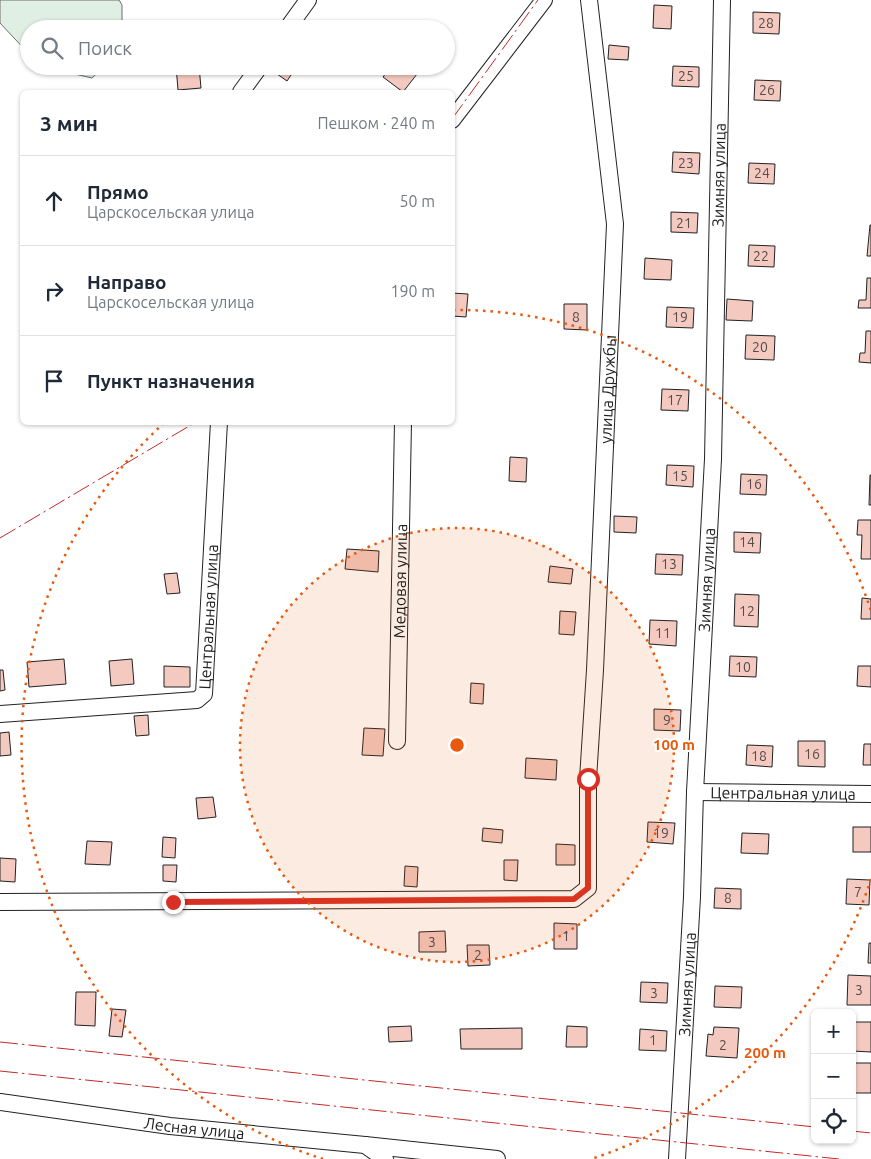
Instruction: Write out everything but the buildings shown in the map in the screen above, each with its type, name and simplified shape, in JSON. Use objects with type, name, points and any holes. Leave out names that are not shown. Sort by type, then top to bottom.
[{"type":"street","points":[[294,20],[308,0]]},
{"type":"street","points":[[455,116],[544,0]]},
{"type":"street","name":"улица Дружбы","points":[[0,902],[574,899],[588,888],[588,779],[595,670],[615,224],[589,0]]},
{"type":"street","name":"Зимняя улица","points":[[677,1159],[692,897],[695,792],[713,459],[722,0]]},
{"type":"street","points":[[242,90],[253,75]]},
{"type":"street","name":"Центральная улица","points":[[0,714],[196,700],[204,694],[219,425]]},
{"type":"street","name":"Медовая улица","points":[[397,741],[403,425]]},
{"type":"street","name":"Центральная улица","points":[[695,792],[871,794]]},
{"type":"street","name":"Лесная улица","points":[[0,1102],[170,1126],[365,1144],[497,1159]]},
{"type":"street","points":[[365,1144],[384,1159]]},
{"type":"green space","points":[[0,0],[119,0],[122,5],[122,20],[20,20],[20,44],[0,23]]},
{"type":"green space","points":[[79,75],[95,75],[92,78]]},
{"type":"power","points":[[455,115],[538,0]]},
{"type":"power","points":[[0,538],[191,425]]},
{"type":"power","points":[[0,1042],[811,1127]]},
{"type":"power","points":[[0,1071],[839,1159]]},
{"type":"power","points":[[856,1131],[871,1133]]},
{"type":"route","points":[[173,902],[574,899],[588,888],[588,779]]}]
